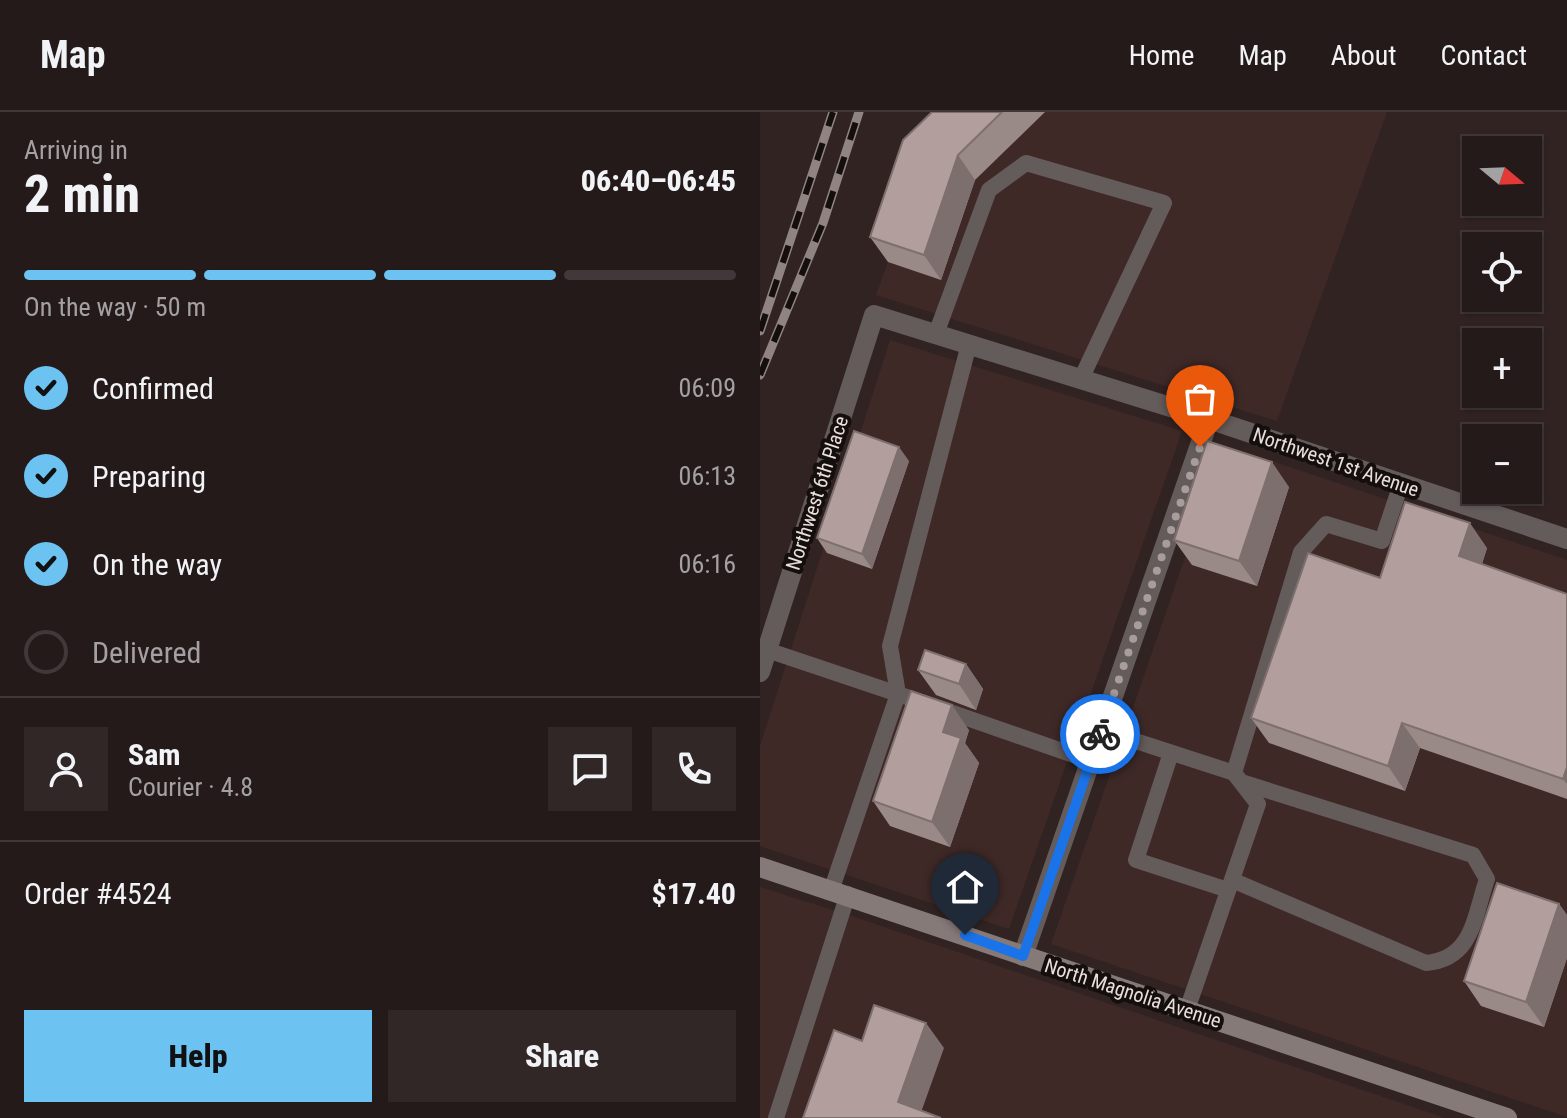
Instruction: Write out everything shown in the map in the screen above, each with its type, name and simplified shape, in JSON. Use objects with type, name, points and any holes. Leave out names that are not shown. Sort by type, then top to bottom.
[{"type":"main road","name":"North Magnolia Avenue","points":[[760,867],[1507,1118]]},
{"type":"street","name":"Northwest 1st Avenue","points":[[874,315],[1209,419],[1567,539]]},
{"type":"street","name":"Northwest 6th Place","points":[[760,672],[874,315]]},
{"type":"street","points":[[1023,956],[1209,419]]},
{"type":"lane","points":[[936,334],[989,190],[1026,163],[1164,203],[1081,379]]},
{"type":"lane","points":[[776,1118],[898,694],[890,646],[969,344]]},
{"type":"lane","points":[[1237,778],[1301,552],[1326,524],[1382,541],[1401,484]]},
{"type":"lane","points":[[767,650],[1091,761]]},
{"type":"lane","points":[[1102,730],[1171,753],[1237,778],[1473,855],[1487,879],[1464,947],[1446,961],[1426,963],[1230,885],[1136,860],[1171,753]]},
{"type":"lane","points":[[1187,1010],[1258,804],[1237,778]]},
{"type":"shaded area","points":[[942,112],[1387,112],[1277,421],[876,295]]},
{"type":"shaded area","points":[[890,340],[1182,431],[1009,929],[760,846],[760,746]]},
{"type":"shaded area","points":[[1224,445],[1567,560],[1567,1117],[1051,944]]},
{"type":"shaded area","points":[[760,887],[843,913],[1445,1118],[760,1118]]},
{"type":"building","points":[[932,112],[1002,112],[958,155],[924,255],[870,237],[903,140]]},
{"type":"building","points":[[854,431],[899,447],[862,554],[817,538]]},
{"type":"building","points":[[1207,441],[1272,462],[1239,561],[1174,540]]},
{"type":"building","points":[[1405,502],[1470,523],[1459,556],[1567,594],[1567,767],[1563,779],[1402,723],[1388,766],[1251,718],[1308,553],[1380,578]]},
{"type":"building","points":[[925,650],[966,664],[959,684],[918,670]]},
{"type":"building","points":[[911,691],[952,705],[943,732],[961,738],[932,822],[873,801]]},
{"type":"building","points":[[1497,883],[1559,904],[1526,1002],[1464,981]]},
{"type":"building","points":[[874,1005],[926,1023],[898,1102],[941,1118],[803,1118],[834,1030],[862,1041]]},
{"type":"railway","points":[[760,331],[833,112]]},
{"type":"railway","points":[[760,375],[823,223],[859,112]]},
{"type":"way so far","points":[[1100,734],[1200,447]]},
{"type":"route","points":[[965,935],[1023,956],[1100,734]]}]
